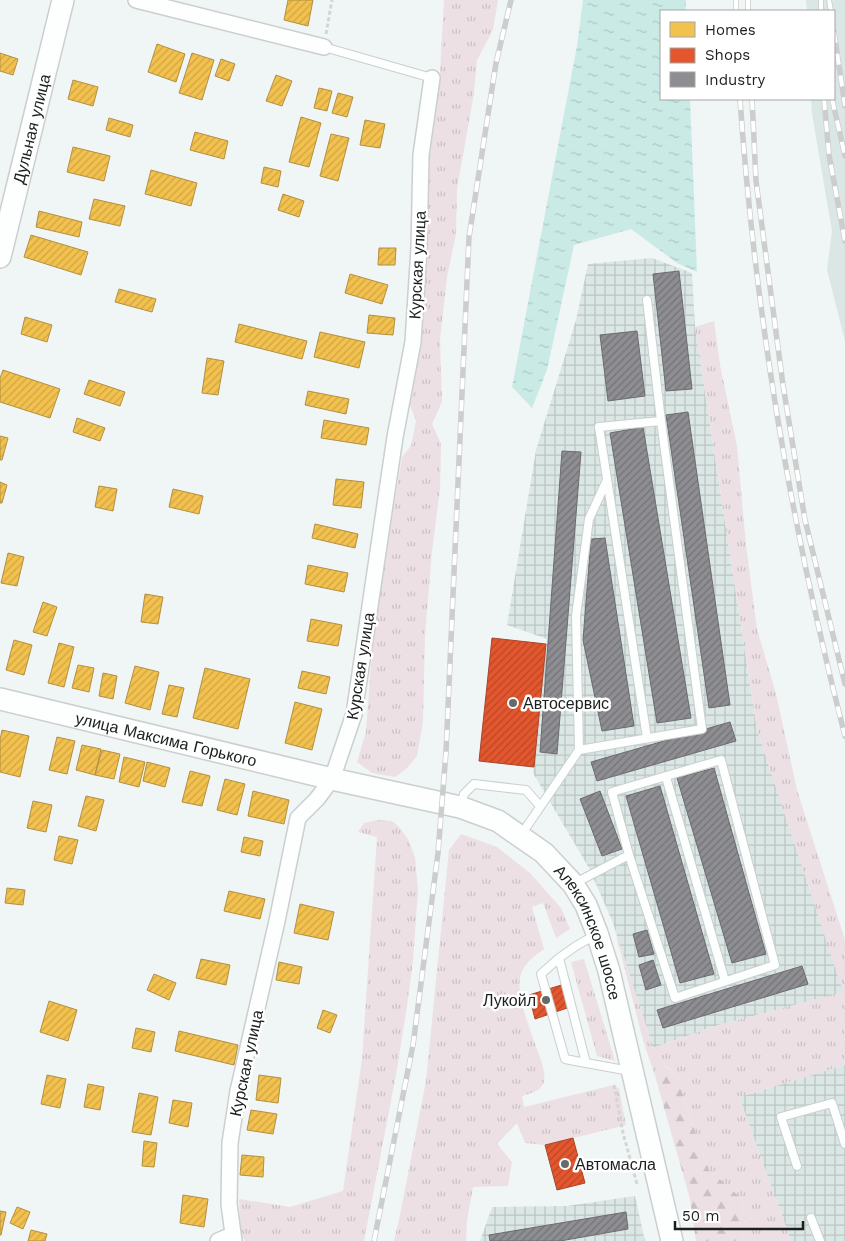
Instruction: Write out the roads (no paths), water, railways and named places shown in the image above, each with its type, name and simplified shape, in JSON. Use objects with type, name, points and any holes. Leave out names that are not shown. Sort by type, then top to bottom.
[{"type":"main road","name":"Дульная улица","points":[[0,258],[63,0]]},
{"type":"main road","name":"улица Максима Горького","points":[[0,699],[332,779]]},
{"type":"main road","name":"Алексинское шоссе","points":[[332,779],[460,807],[498,821],[544,853],[573,884],[586,905],[598,933],[609,971],[672,1241]]},
{"type":"street","points":[[136,0],[324,46]]},
{"type":"street","name":"Курская улица","points":[[218,1241],[233,1238],[229,1204],[230,1143],[238,1091],[277,921],[298,818],[317,799],[332,779],[354,714],[396,437],[413,342],[419,248],[421,155],[432,78]]},
{"type":"lane","points":[[324,46],[432,78]]},
{"type":"lane","points":[[579,750],[702,729],[661,421],[647,300]]},
{"type":"lane","points":[[647,738],[599,427],[661,421]]},
{"type":"lane","points":[[520,835],[579,750],[576,616],[589,519],[607,480]]},
{"type":"lane","points":[[721,760],[775,965],[675,998],[629,856],[612,792],[666,776],[721,760]]},
{"type":"lane","points":[[666,776],[725,981]]},
{"type":"lane","points":[[460,807],[464,794],[474,784],[526,790],[540,806]]},
{"type":"lane","points":[[573,884],[629,856]]},
{"type":"lane","points":[[598,933],[559,958],[541,974],[565,1059],[632,1071]]},
{"type":"lane","points":[[559,958],[586,1063]]},
{"type":"lane","points":[[797,1166],[781,1117],[832,1103],[845,1144]]},
{"type":"lane","points":[[811,1218],[820,1241]]},
{"type":"water","points":[[583,0],[686,0],[686,10],[660,10],[660,100],[690,100],[697,272],[677,263],[631,229],[574,245],[547,370],[532,408],[512,387],[577,46]]},
{"type":"railway","points":[[374,1241],[413,1045],[438,853],[446,752],[469,237],[496,63],[511,0]]},
{"type":"railway","points":[[736,0],[736,10]]},
{"type":"railway","points":[[748,0],[748,10]]},
{"type":"railway","points":[[821,0],[821,10]]},
{"type":"railway","points":[[829,0],[831,10]]},
{"type":"railway","points":[[835,39],[845,106]]},
{"type":"railway","points":[[740,100],[755,260],[778,420],[808,579],[845,736]]},
{"type":"railway","points":[[752,100],[756,181],[783,385],[805,520],[845,684]]},
{"type":"railway","points":[[824,100],[829,155],[845,241]]},
{"type":"railway","points":[[832,100],[845,156]]},
{"type":"place","name":"Автосервис","points":[[513,703]]},
{"type":"place","name":"Лукойл","points":[[546,1000]]},
{"type":"place","name":"Автомасла","points":[[565,1164]]}]
